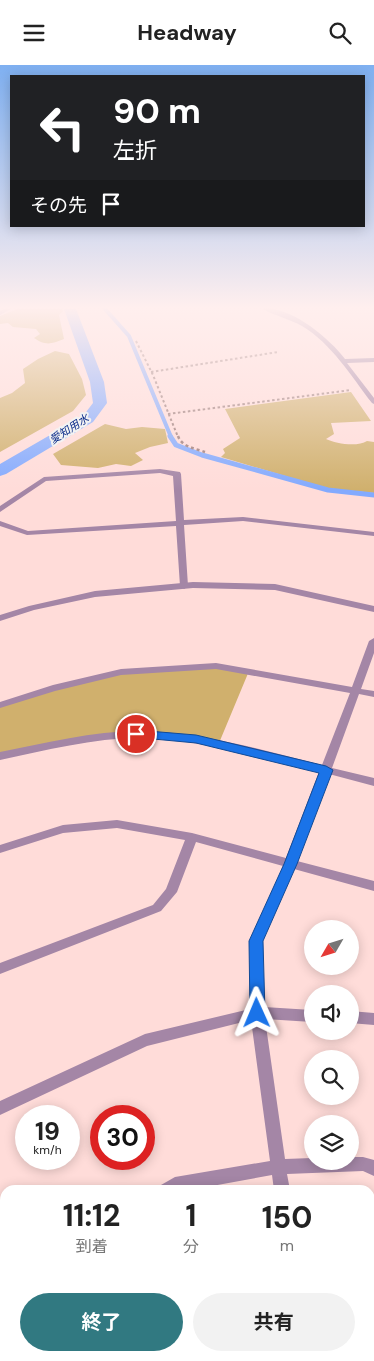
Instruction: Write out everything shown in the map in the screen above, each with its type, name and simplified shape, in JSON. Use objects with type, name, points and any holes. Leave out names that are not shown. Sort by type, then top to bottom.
[{"type":"street","points":[[350,369],[374,402]]},
{"type":"street","points":[[0,510],[44,479],[160,471],[177,475],[184,586]]},
{"type":"street","points":[[0,523],[27,533],[243,519],[374,534]]},
{"type":"street","points":[[0,618],[32,608],[96,594],[184,586],[275,587],[374,609]]},
{"type":"street","points":[[281,1185],[257,1013],[256,941],[290,864],[374,641]]},
{"type":"street","points":[[0,705],[53,688],[122,672],[216,666],[374,694]]},
{"type":"street","points":[[0,755],[110,736],[153,735],[219,743],[374,782]]},
{"type":"street","points":[[0,849],[63,829],[117,824],[192,837],[374,886]]},
{"type":"street","points":[[0,969],[156,908],[171,892],[192,837]]},
{"type":"street","points":[[0,1108],[145,1040],[257,1013],[304,1015]]},
{"type":"street","points":[[359,1018],[374,1019]]},
{"type":"street","points":[[175,1185],[278,1167],[363,1163],[374,1168]]},
{"type":"path","points":[[149,369],[180,441],[185,445],[205,452]]},
{"type":"path","points":[[151,373],[172,369]]},
{"type":"path","points":[[168,415],[239,403],[363,388]]},
{"type":"shaded area","points":[[23,369],[77,369],[82,379],[86,395],[73,411],[0,452],[0,398],[12,393],[25,383]]},
{"type":"shaded area","points":[[351,392],[371,421],[331,423],[334,434],[326,439],[347,444],[358,444],[367,441],[374,442],[374,493],[325,488],[221,457],[225,453],[223,449],[240,438],[225,409]]},
{"type":"shaded area","points":[[105,424],[126,429],[142,427],[165,429],[168,443],[135,453],[143,460],[131,466],[116,464],[98,468],[61,465],[53,454]]},
{"type":"shaded area","points":[[216,666],[249,671],[219,743],[136,734],[0,756],[0,705],[121,672]]},
{"type":"waterway","name":"愛知用水","points":[[0,471],[88,419],[100,403],[97,382],[92,369]]},
{"type":"waterway","points":[[143,369],[171,437]]},
{"type":"waterway","points":[[170,436],[176,445],[202,455],[328,490],[374,495]]},
{"type":"route","points":[[136,734],[161,735],[219,743],[326,770],[290,864],[256,941],[257,1013]]}]
